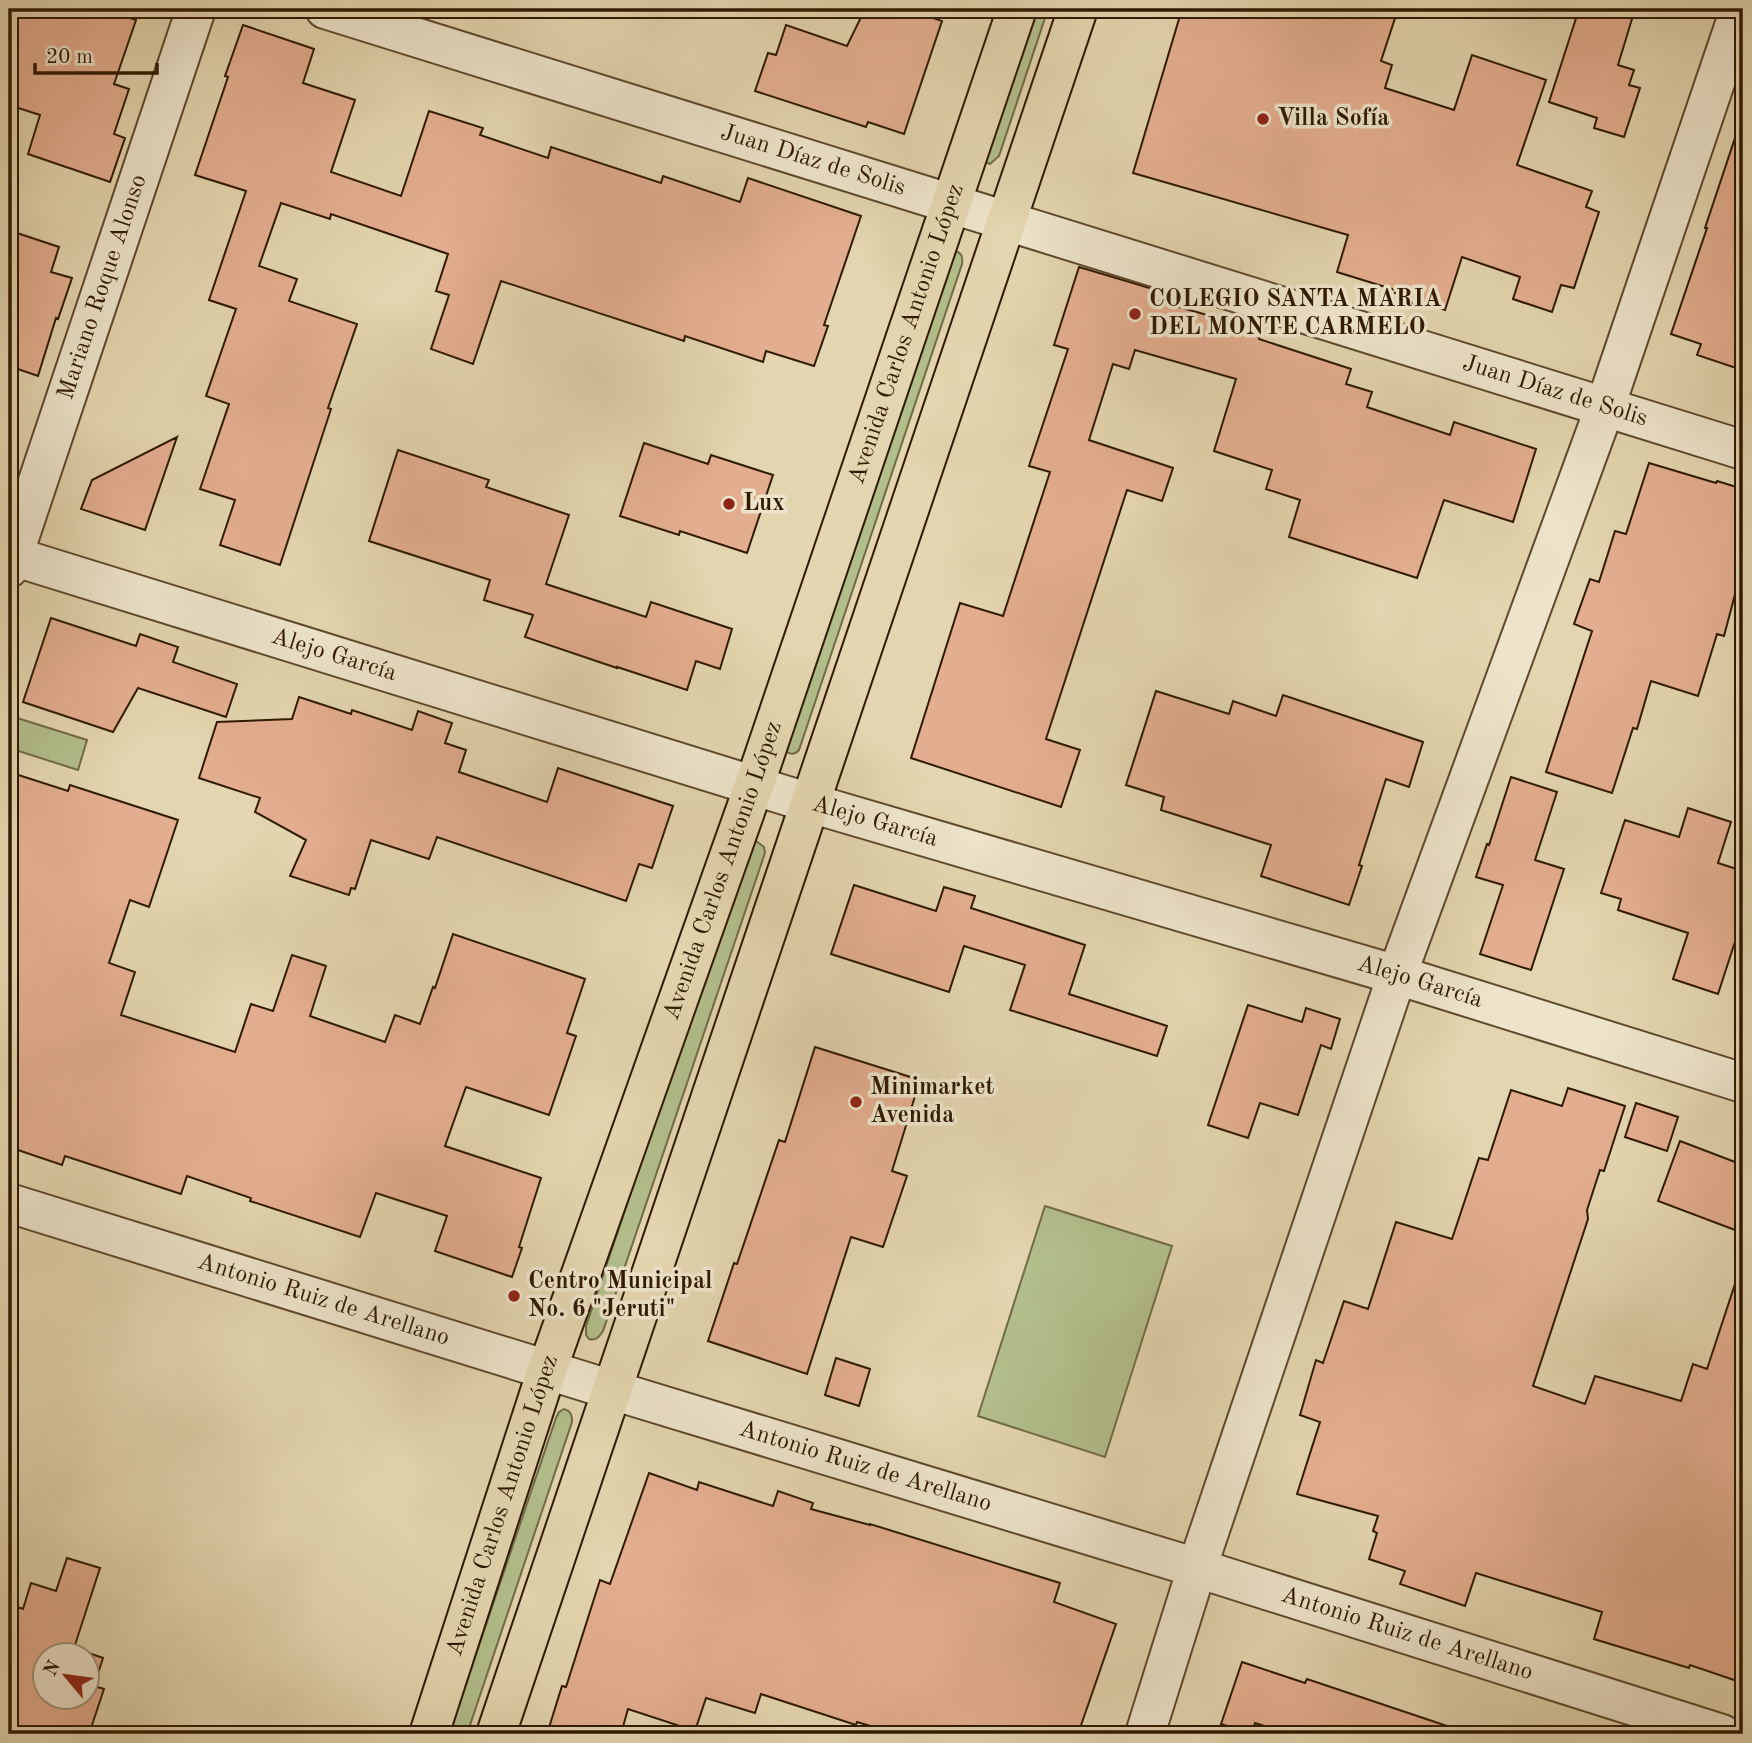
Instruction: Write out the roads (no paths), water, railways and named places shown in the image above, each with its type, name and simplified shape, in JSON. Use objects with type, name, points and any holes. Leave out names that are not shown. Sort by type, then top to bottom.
[{"type":"main road","name":"Avenida Carlos Antonio López","points":[[429,1734],[548,1370],[754,786],[1017,9]]},
{"type":"main road","points":[[496,1734],[1078,9]]},
{"type":"street","name":"Mariano Roque Alonso","points":[[10,559],[197,9]]},
{"type":"street","name":"Juan Díaz de Solis","points":[[325,9],[1743,450]]},
{"type":"street","points":[[1145,1734],[1197,1567],[1397,975],[1605,407],[1740,9]]},
{"type":"street","name":"Alejo García","points":[[10,559],[810,803],[1397,975],[1743,1083]]},
{"type":"street","name":"Antonio Ruiz de Arellano","points":[[9,1203],[612,1390],[1197,1567],[1723,1734]]},
{"type":"place","name":"Villa Sofía","points":[[1263,119]]},
{"type":"place","name":"COLEGIO SANTA MARIA DEL MONTE CARMELO","points":[[1135,314]]},
{"type":"place","name":"Lux","points":[[729,504]]},
{"type":"place","name":"Minimarket Avenida","points":[[856,1102]]},
{"type":"place","name":"Centro Municipal No. 6 \"Jeruti\"","points":[[514,1296]]}]
